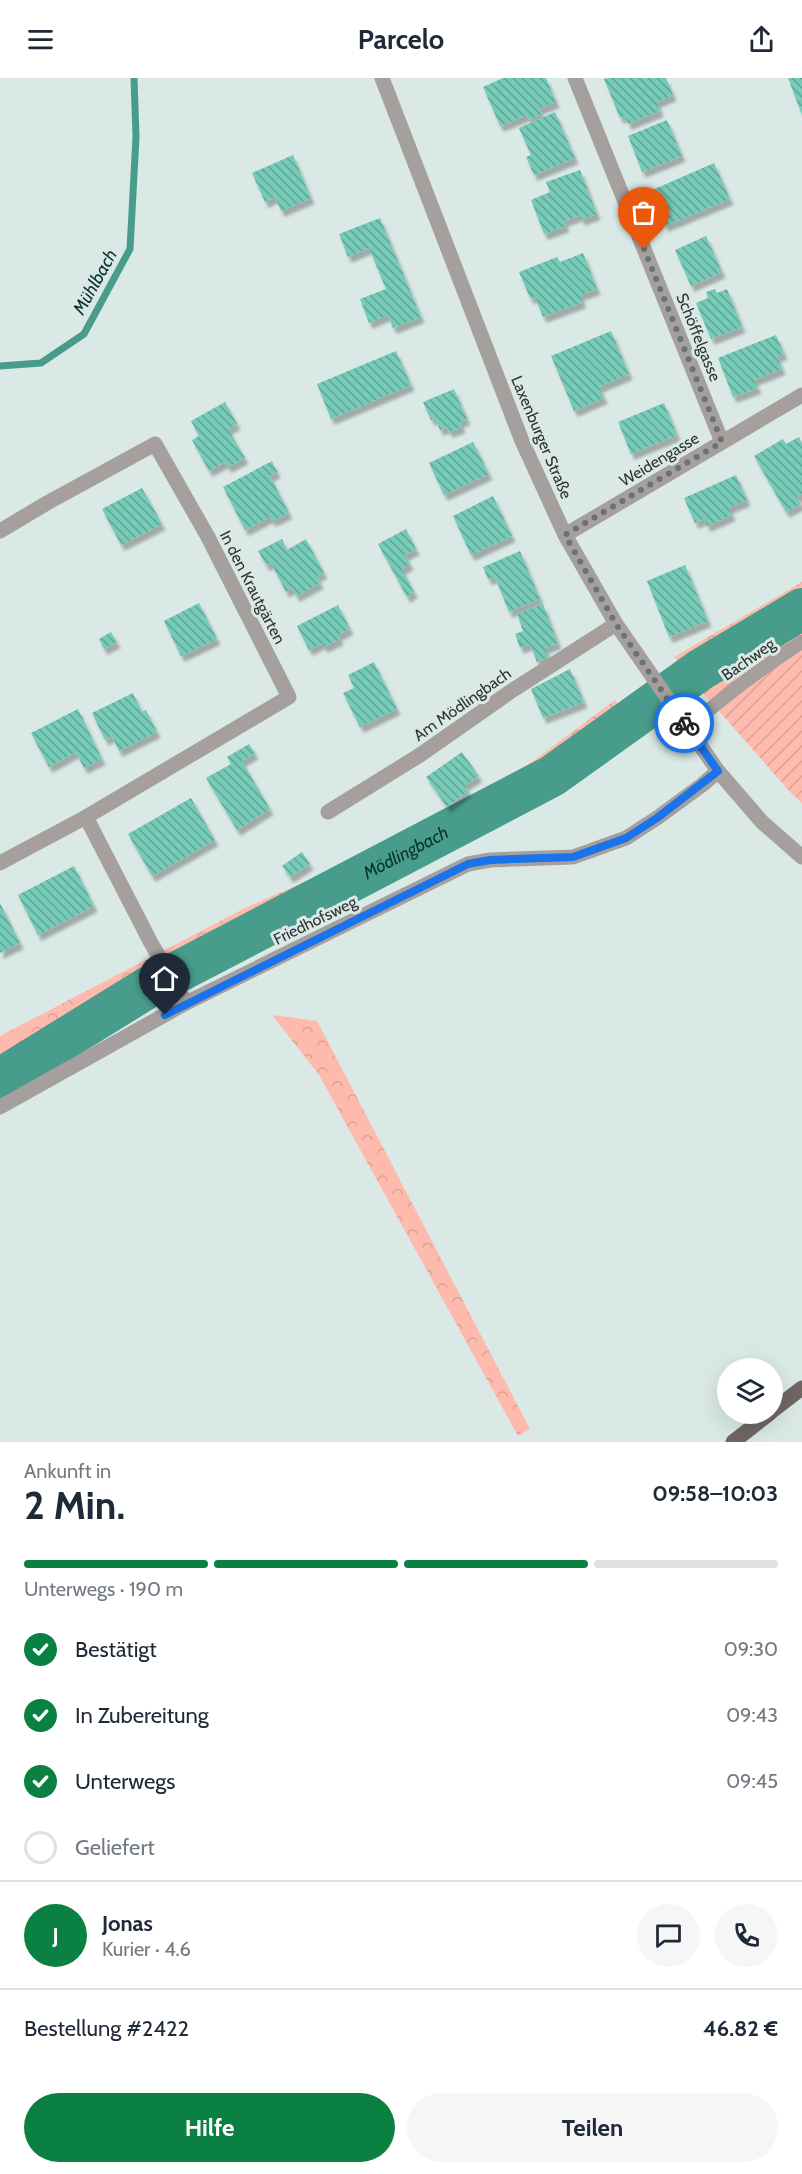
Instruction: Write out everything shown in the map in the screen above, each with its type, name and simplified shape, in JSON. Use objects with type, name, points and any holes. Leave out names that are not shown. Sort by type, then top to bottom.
[{"type":"main road","points":[[783,1403],[802,1388]]},
{"type":"main road","points":[[733,1442],[756,1424]]},
{"type":"street","name":"Laxenburger Straße","points":[[382,78],[522,441],[565,535],[616,624],[718,771],[762,822],[802,857]]},
{"type":"street","name":"Schöffelgasse","points":[[575,78],[722,442]]},
{"type":"street","name":"Weidengasse","points":[[565,535],[802,395]]},
{"type":"street","name":"In den Krautgärten","points":[[0,531],[155,444],[208,537],[289,697],[86,817],[0,863]]},
{"type":"street","name":"Am Mödlingbach","points":[[328,812],[420,755],[510,692],[616,624]]},
{"type":"street","name":"Friedhofsweg","points":[[0,1107],[186,1004],[468,864],[490,860],[573,857],[626,838],[666,812],[718,771]]},
{"type":"street","points":[[86,817],[151,943],[186,1004]]},
{"type":"lane","name":"Bachweg","points":[[686,725],[759,670],[802,642]]},
{"type":"green space","points":[[802,582],[802,628],[702,692],[674,657]]},
{"type":"green space","points":[[802,628],[802,803],[702,692]]},
{"type":"green space","points":[[615,700],[644,735],[587,776],[228,961],[0,1093],[0,1036],[247,907],[466,811]]},
{"type":"green space","points":[[272,1015],[317,1021],[530,1429],[518,1436],[319,1075]]},
{"type":"building","points":[[503,78],[546,78],[556,102],[539,109],[542,114],[529,120],[527,115],[500,126],[483,87]]},
{"type":"building","points":[[666,78],[673,95],[657,102],[660,111],[628,124],[625,116],[620,118],[604,79]]},
{"type":"building","points":[[788,78],[802,78],[802,115]]},
{"type":"building","points":[[555,112],[575,158],[534,175],[526,157],[531,155],[519,128]]},
{"type":"building","points":[[667,120],[682,156],[642,172],[628,136]]},
{"type":"building","points":[[293,155],[311,198],[281,211],[275,197],[265,202],[252,173]]},
{"type":"building","points":[[714,163],[730,199],[665,226],[650,191]]},
{"type":"building","points":[[580,170],[597,214],[581,220],[580,215],[564,221],[566,226],[544,234],[531,200],[550,192],[546,182]]},
{"type":"building","points":[[380,218],[421,317],[393,328],[388,315],[369,323],[360,299],[386,289],[369,248],[348,257],[339,234]]},
{"type":"building","points":[[706,236],[722,272],[691,286],[675,250]]},
{"type":"building","points":[[583,253],[597,289],[580,295],[583,302],[543,317],[535,297],[530,298],[519,272],[557,257],[560,262]]},
{"type":"building","points":[[715,289],[717,293],[727,289],[742,327],[711,339],[696,303],[708,298],[706,292]]},
{"type":"building","points":[[611,331],[629,374],[599,387],[604,398],[574,411],[551,356]]},
{"type":"building","points":[[776,335],[784,354],[777,356],[782,369],[754,380],[758,388],[733,397],[718,358]]},
{"type":"building","points":[[396,351],[411,385],[331,419],[317,384]]},
{"type":"building","points":[[454,389],[467,419],[460,422],[462,427],[449,432],[447,427],[440,430],[435,418],[431,420],[423,402]]},
{"type":"building","points":[[225,402],[237,424],[228,429],[245,458],[228,467],[225,462],[209,471],[192,440],[199,436],[191,421]]},
{"type":"building","points":[[664,403],[677,435],[631,454],[618,422]]},
{"type":"building","points":[[799,437],[802,443],[802,494],[797,497],[801,504],[786,512],[754,456],[783,439],[786,444]]},
{"type":"building","points":[[473,442],[489,474],[444,495],[429,463]]},
{"type":"building","points":[[272,461],[277,472],[270,476],[289,513],[272,521],[270,517],[245,530],[223,487]]},
{"type":"building","points":[[736,475],[747,500],[729,508],[732,515],[707,526],[704,519],[695,523],[684,498]]},
{"type":"building","points":[[142,488],[162,524],[121,545],[102,509]]},
{"type":"building","points":[[493,496],[512,536],[471,555],[453,516]]},
{"type":"building","points":[[406,529],[416,549],[405,555],[410,564],[402,569],[414,592],[407,597],[378,544]]},
{"type":"building","points":[[282,539],[287,550],[306,539],[324,573],[317,576],[320,583],[296,596],[292,588],[286,592],[271,563],[266,565],[258,551]]},
{"type":"building","points":[[520,551],[540,599],[509,612],[495,577],[488,579],[483,567]]},
{"type":"building","points":[[685,565],[708,621],[669,637],[647,581]]},
{"type":"building","points":[[199,603],[217,639],[181,656],[164,621]]},
{"type":"building","points":[[543,604],[558,643],[545,648],[549,657],[537,662],[530,644],[520,648],[515,634],[523,631],[517,614]]},
{"type":"building","points":[[338,605],[350,629],[338,635],[340,639],[324,647],[322,643],[309,650],[297,626]]},
{"type":"building","points":[[111,632],[117,642],[104,649],[99,639]]},
{"type":"building","points":[[374,662],[397,709],[360,727],[343,693],[354,688],[348,675]]},
{"type":"building","points":[[570,669],[584,702],[543,718],[531,689]]},
{"type":"building","points":[[133,693],[142,712],[146,710],[157,732],[119,751],[112,736],[105,740],[92,713]]},
{"type":"building","points":[[78,709],[102,759],[84,768],[76,752],[49,767],[31,733]]},
{"type":"building","points":[[249,744],[255,753],[242,761],[270,809],[237,830],[206,778],[231,764],[227,757]]},
{"type":"building","points":[[462,752],[479,776],[465,785],[468,791],[447,807],[426,777]]},
{"type":"building","points":[[191,798],[215,840],[152,876],[128,834]]},
{"type":"building","points":[[302,852],[310,864],[290,877],[282,866]]},
{"type":"building","points":[[74,866],[94,906],[38,935],[18,895]]},
{"type":"building","points":[[0,903],[20,943],[0,953]]},
{"type":"waterway","name":"Mühlbach","points":[[0,366],[41,363],[84,334],[130,249],[136,137],[134,78]]},
{"type":"waterway","name":"Mödlingbach","points":[[0,1079],[147,988],[552,776],[700,670],[802,609]]},
{"type":"way so far","points":[[644,249],[722,442],[565,535],[616,624],[684,723]]},
{"type":"route","points":[[165,1015],[468,864],[490,860],[573,857],[626,838],[657,818],[718,771],[684,723]]}]
